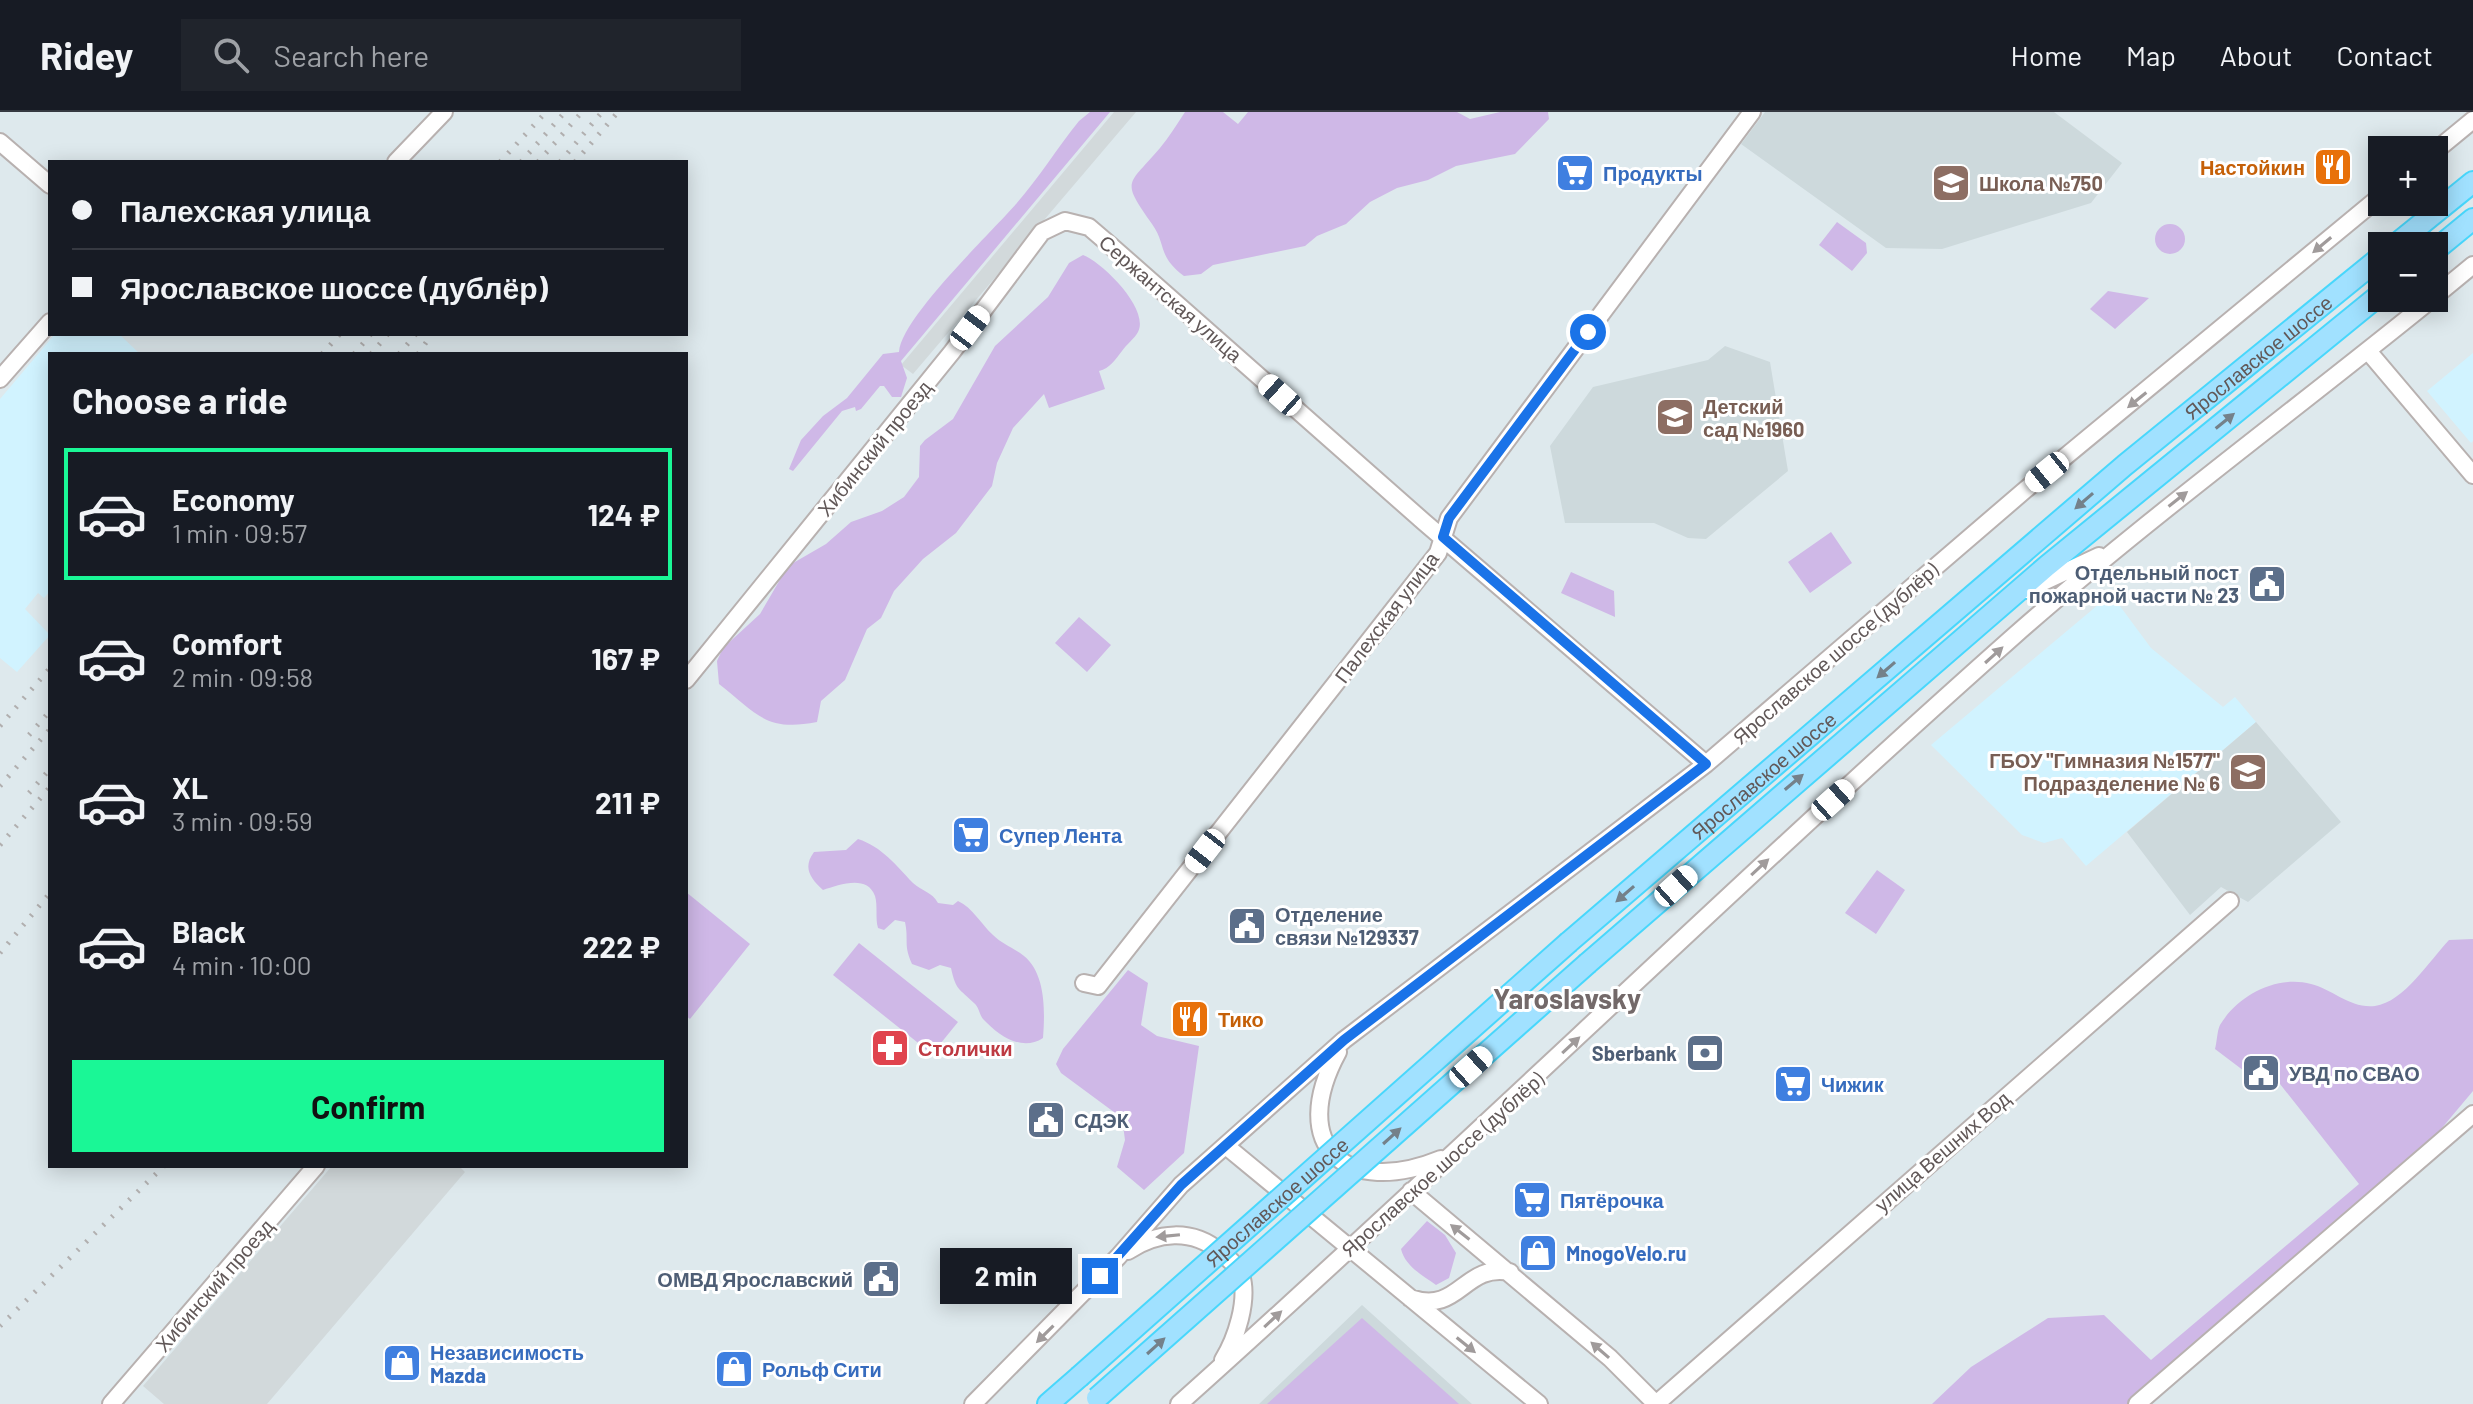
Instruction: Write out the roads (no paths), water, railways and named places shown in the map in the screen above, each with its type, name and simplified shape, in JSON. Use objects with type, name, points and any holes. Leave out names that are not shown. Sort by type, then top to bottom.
[{"type":"main road","points":[[2411,232],[2473,182]]},
{"type":"main road","points":[[2448,240],[2473,219]]},
{"type":"main road","name":"Ярославское шоссе","points":[[1048,1404],[1569,942],[2125,465],[2368,267]]},
{"type":"main road","name":"Ярославское шоссе","points":[[1094,1401],[1588,963],[2013,595],[2368,304]]},
{"type":"street","points":[[398,160],[444,112]]},
{"type":"street","name":"Палехская улица","points":[[1084,983],[1098,986],[1438,553],[1449,518],[1752,112]]},
{"type":"street","points":[[2448,141],[2473,120]]},
{"type":"street","points":[[0,142],[48,183]]},
{"type":"street","name":"Ярославское шоссе (дублёр)","points":[[973,1404],[1118,1257],[1181,1185],[1344,1040],[1706,764],[2013,500],[2368,207]]},
{"type":"street","name":"Сержантская улица","points":[[1065,221],[1089,227],[1706,764]]},
{"type":"street","name":"Хибинский проезд","points":[[688,678],[952,352],[1042,232],[1065,221]]},
{"type":"street","name":"Ярославское шоссе (дублёр)","points":[[2448,286],[2473,265]]},
{"type":"street","name":"Ярославское шоссе (дублёр)","points":[[1179,1404],[1457,1152],[1792,837],[2117,547],[2417,312]]},
{"type":"street","points":[[0,379],[48,324]]},
{"type":"street","points":[[2368,351],[2473,475]]},
{"type":"street","points":[[2013,595],[2117,547]]},
{"type":"street","name":"улица Вешних Вод","points":[[1656,1404],[2230,901]]},
{"type":"street","points":[[1344,1040],[1326,1073],[1320,1101],[1322,1125],[1330,1152],[1343,1165],[1362,1173],[1405,1172],[1457,1152]]},
{"type":"street","points":[[2137,1404],[2473,1114]]},
{"type":"street","points":[[1226,1146],[1539,1404]]},
{"type":"street","name":"Хибинский проезд","points":[[111,1404],[314,1168]]},
{"type":"street","points":[[1411,1191],[1610,1358],[1656,1404]]},
{"type":"street","points":[[1118,1257],[1155,1237],[1178,1234],[1212,1244],[1232,1261],[1241,1276],[1241,1308],[1227,1354],[1215,1371]]},
{"type":"street","points":[[1406,1296],[1426,1303],[1442,1302],[1480,1275],[1498,1270],[1510,1272]]},
{"type":"railway","points":[[502,160],[546,112]]},
{"type":"railway","points":[[523,160],[565,112]]},
{"type":"railway","points":[[540,160],[582,112]]},
{"type":"railway","points":[[562,160],[602,112]]},
{"type":"railway","points":[[577,160],[618,112]]},
{"type":"railway","points":[[324,352],[338,336]]},
{"type":"railway","points":[[356,352],[369,336]]},
{"type":"railway","points":[[373,352],[386,336]]},
{"type":"railway","points":[[401,352],[414,336]]},
{"type":"railway","points":[[419,352],[431,336]]},
{"type":"railway","points":[[0,726],[48,670]]},
{"type":"railway","points":[[29,735],[48,713]]},
{"type":"railway","points":[[0,786],[48,731]]},
{"type":"railway","points":[[29,793],[48,771]]},
{"type":"railway","points":[[0,845],[48,789]]},
{"type":"railway","points":[[0,953],[48,895]]},
{"type":"railway","points":[[0,1326],[162,1168]]},
{"type":"place","name":"Настойкин","points":[[2333,167]]},
{"type":"place","name":"Продукты","points":[[1575,173]]},
{"type":"place","name":"Школа №750","points":[[1951,183]]},
{"type":"place","name":"Детский сад №1960","points":[[1675,417]]},
{"type":"place","name":"Отдельный пост пожарной части № 23","points":[[2267,584]]},
{"type":"place","name":"ГБОУ \"Гимназия №1577\" Подразделение № 6","points":[[2248,772]]},
{"type":"place","name":"Супер Лента","points":[[971,835]]},
{"type":"place","name":"Отделение связи №129337","points":[[1247,926]]},
{"type":"place","name":"Тико","points":[[1190,1019]]},
{"type":"place","name":"Столички","points":[[890,1048]]},
{"type":"place","name":"Sberbank","points":[[1705,1053]]},
{"type":"place","name":"УВД по СВАО","points":[[2261,1073]]},
{"type":"place","name":"Чижик","points":[[1793,1084]]},
{"type":"place","name":"СДЭК","points":[[1046,1120]]},
{"type":"place","name":"Пятёрочка","points":[[1532,1200]]},
{"type":"place","name":"MnogoVelo.ru","points":[[1538,1253]]},
{"type":"place","name":"ОМВД Ярославский","points":[[881,1279]]},
{"type":"place","name":"Независимость Mazda","points":[[402,1363]]},
{"type":"place","name":"Рольф Сити","points":[[734,1369]]},
{"type":"district","name":"Yaroslavsky","points":[[1567,998]]}]
